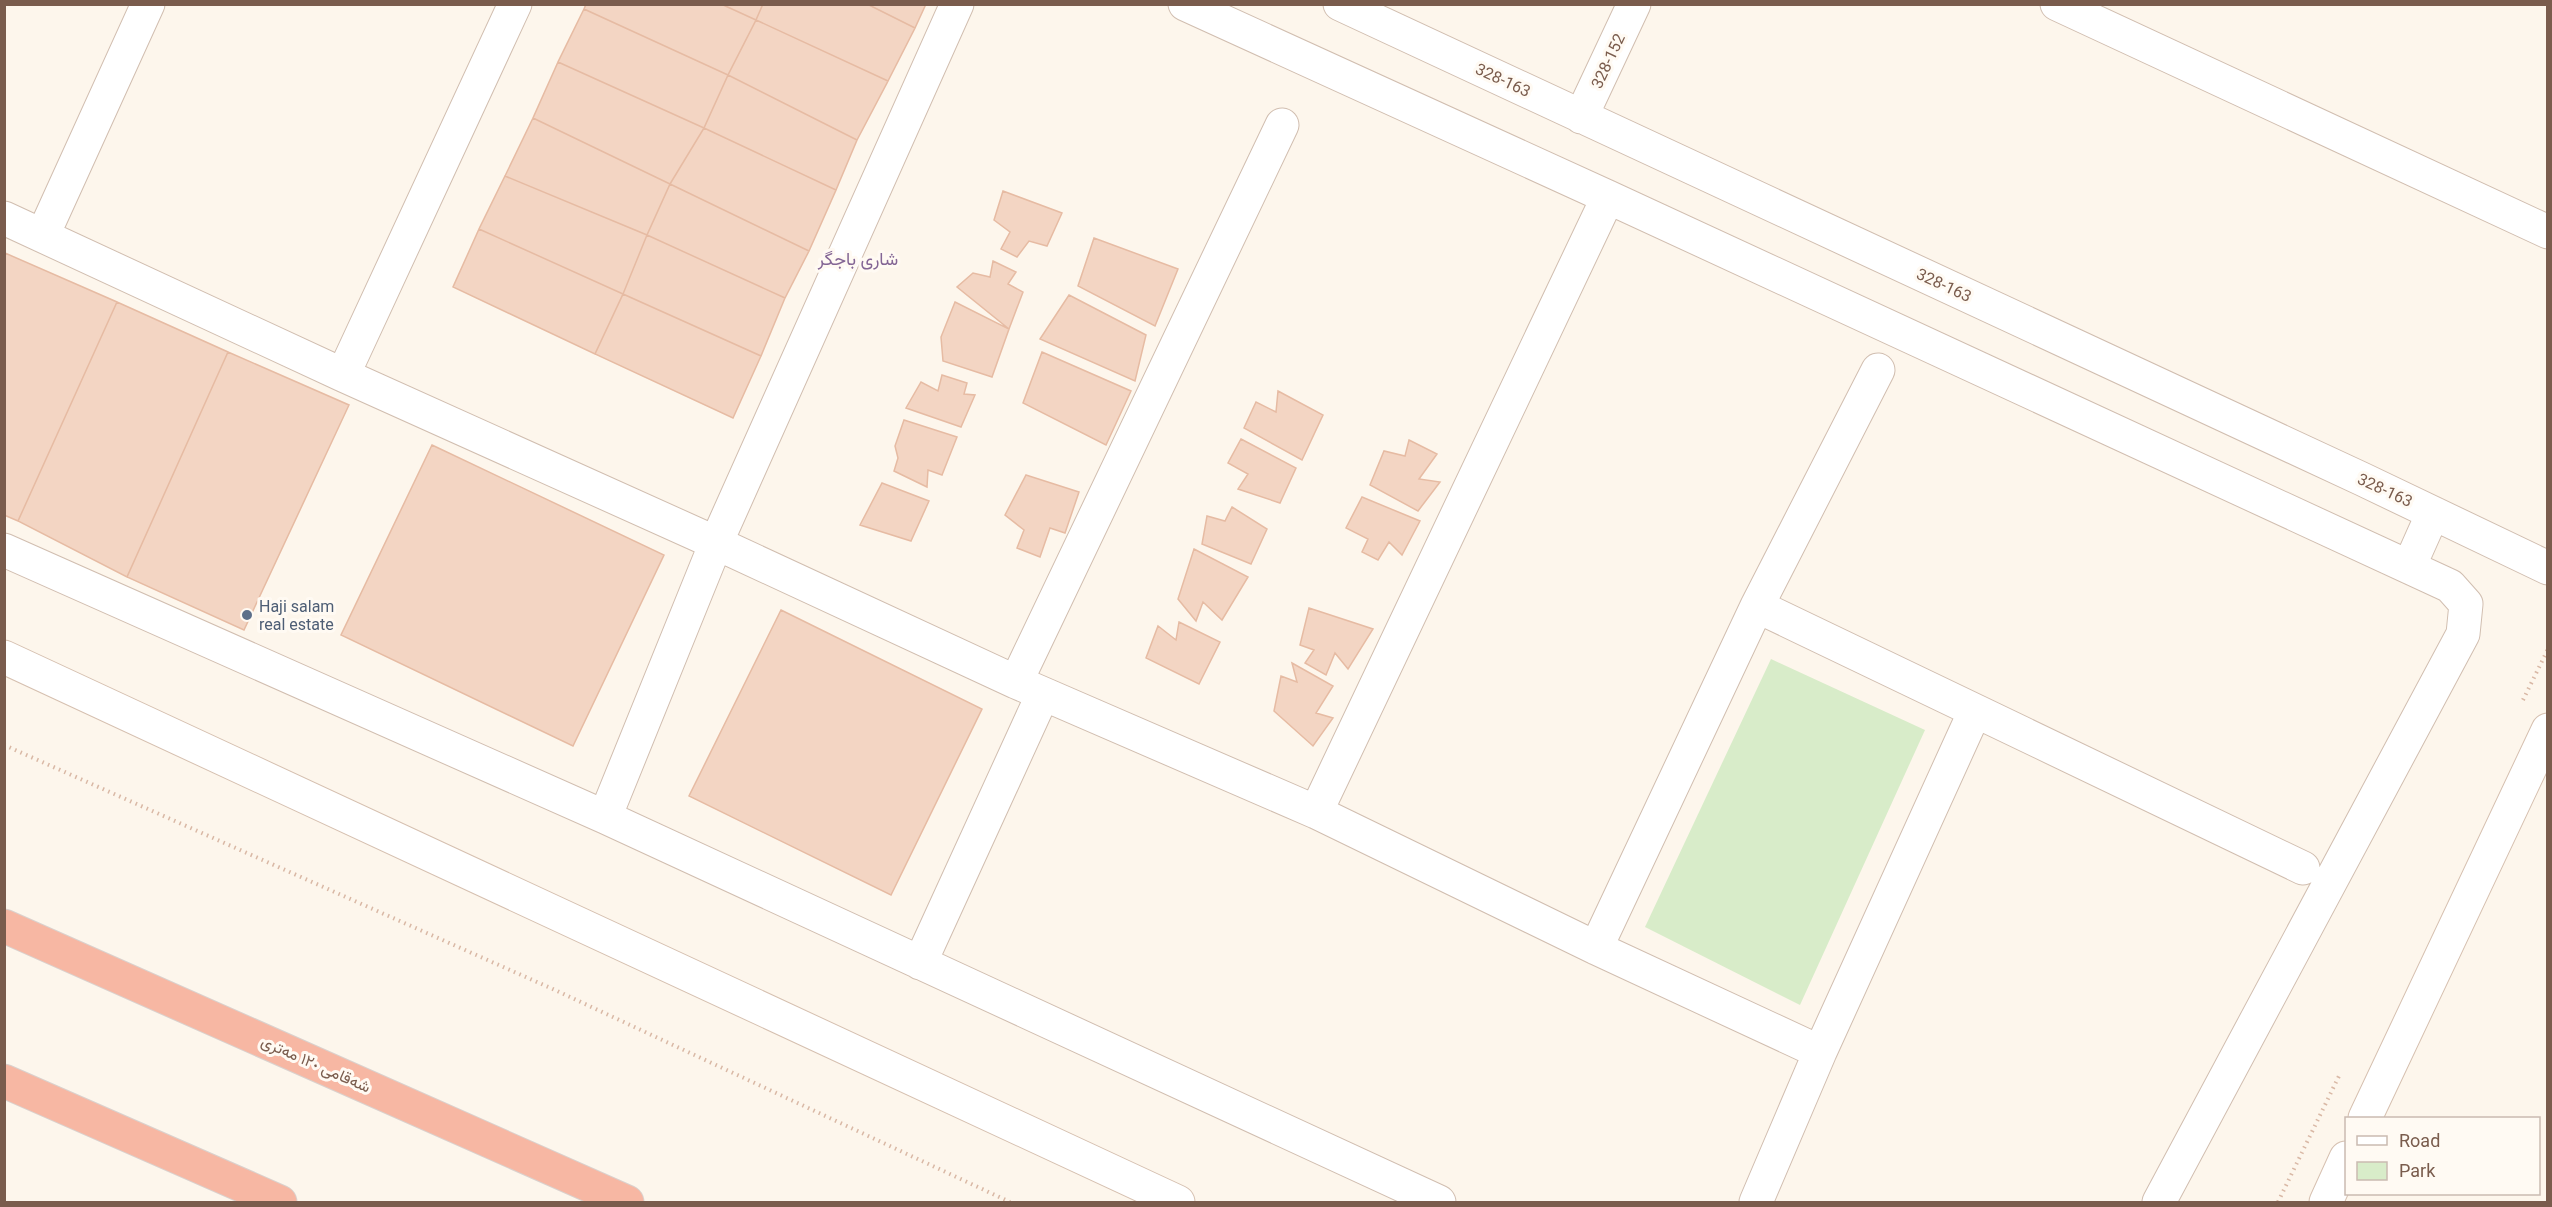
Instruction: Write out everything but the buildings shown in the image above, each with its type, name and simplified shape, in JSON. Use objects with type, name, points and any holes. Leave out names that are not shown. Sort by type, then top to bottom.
[{"type":"highway","name":"شەقامی ١٢٠ مەتری","points":[[4,926],[627,1203]]},
{"type":"highway","points":[[4,1081],[280,1203]]},
{"type":"street","points":[[43,235],[148,4]]},
{"type":"street","points":[[343,375],[514,4]]},
{"type":"street","points":[[605,817],[716,543],[957,4]]},
{"type":"street","points":[[1185,4],[2450,586],[2466,604],[2463,634],[2159,1203]]},
{"type":"street","name":"328-163","points":[[1340,4],[2547,568]]},
{"type":"street","name":"328-152","points":[[1581,117],[1634,4]]},
{"type":"street","points":[[2057,4],[2547,232]]},
{"type":"street","points":[[920,963],[1030,688],[1282,125]]},
{"type":"street","points":[[1316,812],[1608,197]]},
{"type":"street","points":[[4,218],[1030,688],[1316,812],[1596,948],[1820,1052]]},
{"type":"street","points":[[1596,948],[1757,606],[1878,370]]},
{"type":"street","points":[[2409,567],[2433,513]]},
{"type":"street","points":[[4,550],[605,817],[1439,1203]]},
{"type":"street","points":[[1757,606],[2303,868]]},
{"type":"street","points":[[4,657],[1178,1203]]},
{"type":"street","points":[[1756,1203],[1820,1052],[1975,711]]},
{"type":"street","points":[[2366,1117],[2547,730]]},
{"type":"street","points":[[2326,1203],[2345,1160]]},
{"type":"path","points":[[4,745],[566,995],[1010,1203]]},
{"type":"green space","points":[[1771,659],[1925,730],[1800,1005],[1645,927]]},
{"type":"place","name":"Haji salam real estate","points":[[247,615]]},
{"type":"district","name":"شاری باجگر","points":[[858,258]]}]
